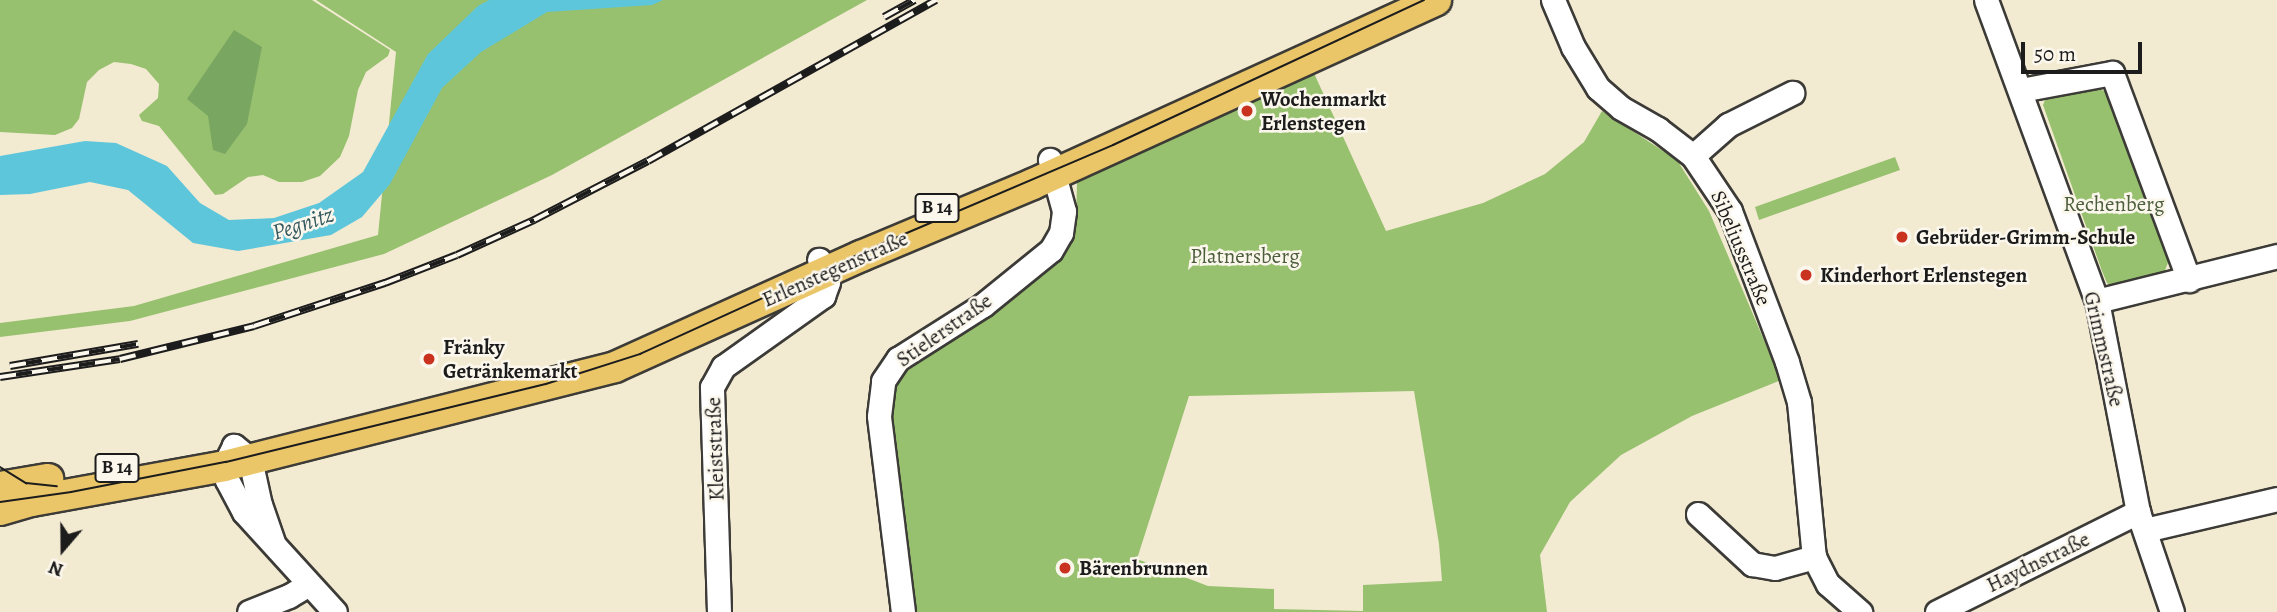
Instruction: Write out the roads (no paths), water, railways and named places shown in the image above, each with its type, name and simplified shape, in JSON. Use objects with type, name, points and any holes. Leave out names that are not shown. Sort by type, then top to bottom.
[{"type":"main road","name":"Erlenstegenstraße","points":[[1053,167],[1401,0]]},
{"type":"main road","name":"Erlenstegenstraße","points":[[0,510],[129,476],[236,457],[387,412],[596,358],[822,266],[1436,0]]},
{"type":"main road","name":"Erlenstegenstraße","points":[[0,487],[129,476]]},
{"type":"street","name":"Sibeliusstraße","points":[[1553,0],[1573,47],[1598,88],[1621,108],[1668,135],[1693,156],[1730,211],[1792,376],[1804,433],[1809,524],[1814,557],[1828,584],[1860,612]]},
{"type":"street","name":"Grimmstraße","points":[[1986,0],[2097,301],[2142,521],[2172,612]]},
{"type":"street","points":[[2021,90],[2112,73],[2189,280]]},
{"type":"street","points":[[1693,156],[1728,125],[1792,93]]},
{"type":"street","name":"Stielerstraße","points":[[903,612],[879,416],[883,381],[898,359],[983,305],[1051,250],[1061,233],[1064,219],[1053,167]]},
{"type":"street","points":[[2097,301],[2277,256]]},
{"type":"street","name":"Kleiststraße","points":[[719,612],[712,387],[723,368],[823,296],[828,282],[822,266]]},
{"type":"street","points":[[236,457],[260,505],[273,542],[335,612]]},
{"type":"street","name":"Haydnstraße","points":[[1937,612],[2142,521],[2277,499]]},
{"type":"street","points":[[1698,514],[1752,564],[1775,568],[1814,557]]},
{"type":"street","points":[[249,612],[289,596],[309,584]]},
{"type":"water","name":"Pegnitz","points":[[489,0],[663,0],[652,5],[547,12],[481,52],[442,88],[390,184],[362,217],[331,235],[238,251],[193,243],[128,190],[90,182],[30,194],[0,195],[0,156],[85,141],[116,143],[167,166],[200,203],[229,220],[274,218],[319,203],[363,172],[428,54],[478,6]]},
{"type":"tram line","points":[[0,502],[71,492],[226,462],[546,384],[640,354],[881,244],[1113,145],[1424,0]]},
{"type":"tram line","points":[[0,467],[26,483],[57,486]]},
{"type":"railway","points":[[884,17],[915,0]]},
{"type":"railway","points":[[0,377],[120,359],[254,326],[385,283],[457,255],[534,220],[648,161],[936,0]]},
{"type":"railway","points":[[10,366],[138,344]]},
{"type":"place","name":"Wochenmarkt Erlenstegen","points":[[1247,111]]},
{"type":"place","name":"Gebrüder-Grimm-Schule","points":[[1902,237]]},
{"type":"place","name":"Kinderhort Erlenstegen","points":[[1806,275]]},
{"type":"place","name":"Fränky Getränkemarkt","points":[[429,359]]},
{"type":"place","name":"Bärenbrunnen","points":[[1065,568]]},
{"type":"park label","name":"Rechenberg","points":[[2114,204]]},
{"type":"park label","name":"Platnersberg","points":[[1245,256]]}]
